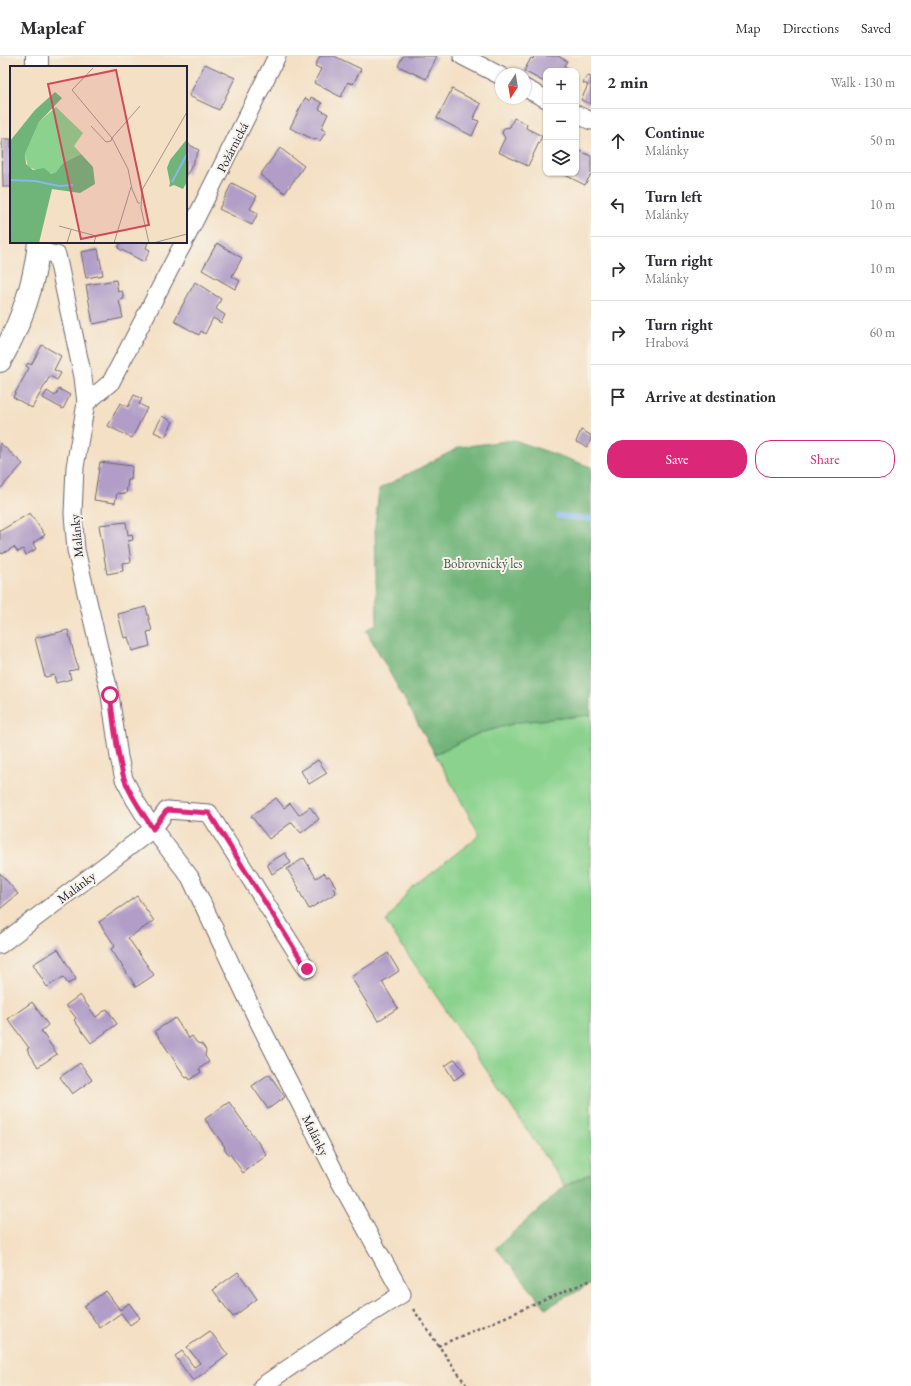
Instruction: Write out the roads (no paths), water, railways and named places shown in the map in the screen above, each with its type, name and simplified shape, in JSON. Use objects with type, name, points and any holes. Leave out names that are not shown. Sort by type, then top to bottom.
[{"type":"street","name":"Požárnická","points":[[187,236],[277,56]]},
{"type":"street","points":[[462,56],[495,73]]},
{"type":"street","points":[[531,91],[543,97]]},
{"type":"street","points":[[579,115],[591,121]]},
{"type":"street","points":[[86,403],[111,382],[183,243]]},
{"type":"street","points":[[0,361],[20,319],[31,284],[38,247]]},
{"type":"street","name":"Malánky","points":[[38,247],[57,255],[83,377],[86,403],[75,467],[73,514],[76,550],[110,695],[119,757],[124,779],[153,829],[190,877],[255,1014],[340,1182],[402,1294],[346,1329],[262,1386]]},
{"type":"street","name":"Malánky","points":[[0,945],[153,829],[167,810],[209,813],[307,969]]},
{"type":"waterway","points":[[559,516],[591,519]]},
{"type":"park label","name":"Bobrovnický les","points":[[483,563]]}]
